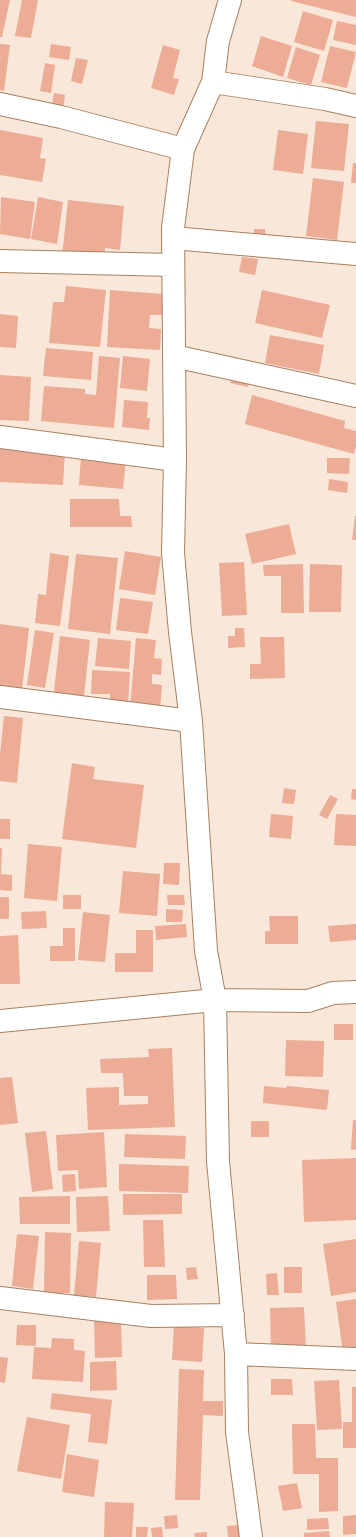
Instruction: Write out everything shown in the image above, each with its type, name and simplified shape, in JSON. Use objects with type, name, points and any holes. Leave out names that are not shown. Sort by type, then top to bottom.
[{"type":"street","points":[[230,0],[218,42],[213,82],[183,149],[173,238],[175,460],[173,553],[180,632],[191,721],[206,951],[215,1000],[218,1161],[236,1354],[237,1432],[251,1537]]},
{"type":"street","points":[[213,82],[325,99],[356,106]]},
{"type":"street","points":[[0,104],[61,117],[183,149]]},
{"type":"street","points":[[173,238],[356,254]]},
{"type":"street","points":[[0,261],[173,265]]},
{"type":"street","points":[[174,356],[356,396]]},
{"type":"street","points":[[0,437],[175,460]]},
{"type":"street","points":[[0,698],[191,721]]},
{"type":"street","points":[[0,1021],[215,1000],[308,1001],[333,993],[356,992]]},
{"type":"street","points":[[0,1298],[151,1316],[233,1315]]},
{"type":"street","points":[[236,1354],[356,1359]]},
{"type":"building","points":[[0,0],[10,0],[2,37],[0,37]]},
{"type":"building","points":[[22,0],[38,0],[31,38],[15,36]]},
{"type":"building","points":[[356,0],[356,17],[291,1]]},
{"type":"building","points":[[303,11],[333,20],[324,51],[294,42]]},
{"type":"building","points":[[337,21],[356,25],[356,45],[333,40]]},
{"type":"building","points":[[261,36],[292,46],[283,77],[252,66]]},
{"type":"building","points":[[0,44],[10,45],[4,91],[0,90]]},
{"type":"building","points":[[51,44],[71,47],[69,60],[49,57]]},
{"type":"building","points":[[163,45],[180,50],[173,78],[179,79],[174,95],[151,88]]},
{"type":"building","points":[[330,46],[356,52],[347,88],[321,82]]},
{"type":"building","points":[[296,47],[320,55],[311,85],[287,78]]},
{"type":"building","points":[[76,58],[88,60],[82,84],[71,81]]},
{"type":"building","points":[[45,63],[55,65],[51,93],[40,91]]},
{"type":"building","points":[[54,93],[65,95],[63,110],[51,109]]},
{"type":"building","points":[[316,121],[349,124],[344,171],[311,168]]},
{"type":"building","points":[[0,130],[43,138],[40,158],[46,159],[42,182],[0,175]]},
{"type":"building","points":[[278,130],[308,134],[303,174],[273,170]]},
{"type":"building","points":[[353,163],[356,163],[356,183],[351,183]]},
{"type":"building","points":[[313,178],[344,182],[337,240],[306,236]]},
{"type":"building","points":[[1,197],[35,202],[30,239],[0,234]]},
{"type":"building","points":[[38,197],[63,202],[57,244],[31,239]]},
{"type":"building","points":[[68,200],[124,206],[120,250],[105,248],[104,261],[62,257]]},
{"type":"building","points":[[254,229],[265,229],[266,242],[254,242]]},
{"type":"building","points":[[242,257],[258,259],[255,275],[239,272]]},
{"type":"building","points":[[66,286],[106,290],[100,347],[49,343],[53,302],[64,302]]},
{"type":"building","points":[[110,290],[163,294],[162,315],[150,315],[149,328],[161,329],[160,350],[107,347]]},
{"type":"building","points":[[262,290],[330,305],[322,338],[255,323]]},
{"type":"building","points":[[0,314],[18,316],[16,348],[0,347]]},
{"type":"building","points":[[270,335],[324,345],[319,374],[265,363]]},
{"type":"building","points":[[46,348],[93,352],[91,380],[43,376]]},
{"type":"building","points":[[99,356],[120,358],[114,428],[41,421],[44,386],[85,389],[85,394],[96,395]]},
{"type":"building","points":[[123,356],[150,359],[147,391],[120,388]]},
{"type":"building","points":[[233,374],[250,379],[248,387],[230,383]]},
{"type":"building","points":[[0,375],[31,377],[29,421],[0,420]]},
{"type":"building","points":[[252,395],[345,421],[344,428],[356,431],[356,446],[354,454],[245,424]]},
{"type":"building","points":[[124,400],[148,402],[147,418],[150,418],[149,430],[122,427]]},
{"type":"building","points":[[0,448],[65,451],[63,485],[0,482]]},
{"type":"building","points":[[81,456],[126,459],[123,489],[79,485]]},
{"type":"building","points":[[327,458],[350,458],[349,474],[327,473]]},
{"type":"building","points":[[329,479],[348,482],[347,493],[328,490]]},
{"type":"building","points":[[70,499],[119,499],[120,516],[131,516],[132,527],[70,527]]},
{"type":"building","points":[[355,516],[356,540],[352,540]]},
{"type":"building","points":[[289,524],[296,554],[252,564],[245,534]]},
{"type":"building","points":[[125,551],[161,557],[155,595],[119,589]]},
{"type":"building","points":[[50,553],[69,556],[60,626],[35,623],[38,594],[46,595]]},
{"type":"building","points":[[76,554],[118,558],[110,634],[68,629]]},
{"type":"building","points":[[244,562],[247,615],[222,616],[219,563]]},
{"type":"building","points":[[303,564],[304,613],[281,613],[281,576],[264,576],[263,565]]},
{"type":"building","points":[[310,564],[342,565],[341,612],[309,612]]},
{"type":"building","points":[[120,598],[153,602],[148,634],[116,630]]},
{"type":"building","points":[[0,624],[29,628],[22,690],[0,687]]},
{"type":"building","points":[[235,628],[244,628],[245,647],[228,648],[228,636],[235,636]]},
{"type":"building","points":[[35,630],[54,633],[45,688],[27,685]]},
{"type":"building","points":[[60,636],[90,640],[84,696],[54,692]]},
{"type":"building","points":[[260,637],[284,637],[285,678],[250,679],[250,664],[261,664]]},
{"type":"building","points":[[98,638],[131,641],[129,669],[95,666]]},
{"type":"building","points":[[136,638],[156,640],[154,658],[162,659],[161,675],[152,674],[152,684],[162,685],[160,711],[130,708]]},
{"type":"building","points":[[92,670],[130,672],[128,705],[110,704],[110,694],[91,694]]},
{"type":"building","points":[[4,716],[23,718],[17,783],[0,781],[0,755]]},
{"type":"building","points":[[72,763],[95,767],[93,779],[144,785],[136,848],[62,839]]},
{"type":"building","points":[[284,788],[296,790],[294,804],[282,803]]},
{"type":"building","points":[[352,789],[356,789],[356,800],[351,799]]},
{"type":"building","points":[[330,795],[338,799],[327,819],[319,815]]},
{"type":"building","points":[[271,814],[293,816],[291,839],[269,837]]},
{"type":"building","points":[[336,814],[356,815],[356,846],[334,845]]},
{"type":"building","points":[[0,819],[10,819],[10,839],[0,839]]},
{"type":"building","points":[[28,844],[62,847],[57,901],[24,898]]},
{"type":"building","points":[[0,848],[2,848],[1,874],[0,874]]},
{"type":"building","points":[[164,863],[180,863],[179,885],[163,884]]},
{"type":"building","points":[[123,871],[160,874],[157,916],[119,913]]},
{"type":"building","points":[[0,874],[12,875],[12,891],[0,890]]},
{"type":"building","points":[[63,895],[81,895],[81,909],[63,909]]},
{"type":"building","points":[[167,895],[184,895],[185,905],[168,905]]},
{"type":"building","points":[[0,897],[9,897],[9,919],[0,919]]},
{"type":"building","points":[[166,909],[183,910],[182,922],[166,922]]},
{"type":"building","points":[[46,911],[47,928],[22,929],[21,912]]},
{"type":"building","points":[[83,912],[110,915],[105,962],[78,960]]},
{"type":"building","points":[[269,916],[298,916],[298,944],[265,944],[265,931],[270,931]]},
{"type":"building","points":[[186,924],[187,937],[156,940],[155,926]]},
{"type":"building","points":[[356,924],[356,940],[330,942],[328,926]]},
{"type":"building","points":[[63,928],[75,928],[75,961],[50,961],[50,946],[63,946]]},
{"type":"building","points":[[136,930],[153,930],[153,972],[115,972],[115,953],[136,953]]},
{"type":"building","points":[[18,935],[20,984],[0,984],[0,936]]},
{"type":"building","points":[[334,1024],[353,1024],[353,1040],[334,1040]]},
{"type":"building","points":[[286,1040],[324,1041],[323,1077],[285,1076]]},
{"type":"building","points":[[172,1048],[175,1127],[88,1130],[86,1088],[119,1087],[119,1105],[148,1104],[148,1096],[124,1096],[123,1073],[101,1073],[100,1059],[149,1057],[148,1049]]},
{"type":"building","points":[[12,1077],[18,1123],[0,1125],[0,1078]]},
{"type":"building","points":[[264,1086],[286,1088],[287,1086],[329,1090],[327,1110],[263,1103]]},
{"type":"building","points":[[353,1120],[356,1120],[356,1150],[351,1149]]},
{"type":"building","points":[[251,1121],[269,1121],[269,1137],[251,1137]]},
{"type":"building","points":[[46,1131],[53,1189],[32,1192],[25,1133]]},
{"type":"building","points":[[104,1132],[107,1187],[79,1189],[78,1170],[58,1171],[56,1135]]},
{"type":"building","points":[[125,1134],[186,1136],[185,1159],[124,1157]]},
{"type":"building","points":[[356,1158],[356,1220],[304,1222],[302,1160]]},
{"type":"building","points":[[119,1164],[189,1166],[188,1193],[119,1191]]},
{"type":"building","points":[[75,1174],[76,1191],[63,1192],[62,1175]]},
{"type":"building","points":[[123,1194],[182,1194],[182,1214],[123,1215]]},
{"type":"building","points":[[70,1196],[70,1224],[20,1224],[19,1197]]},
{"type":"building","points":[[108,1196],[110,1231],[77,1232],[76,1197]]},
{"type":"building","points":[[143,1220],[163,1220],[165,1267],[144,1267]]},
{"type":"building","points":[[45,1232],[71,1233],[70,1293],[44,1293]]},
{"type":"building","points":[[17,1234],[39,1236],[33,1289],[12,1286]]},
{"type":"building","points":[[356,1239],[356,1292],[331,1296],[323,1244]]},
{"type":"building","points":[[79,1241],[101,1243],[96,1297],[74,1295]]},
{"type":"building","points":[[196,1267],[198,1279],[187,1280],[186,1268]]},
{"type":"building","points":[[284,1267],[302,1267],[302,1293],[284,1293]]},
{"type":"building","points":[[277,1273],[279,1295],[267,1295],[266,1274]]},
{"type":"building","points":[[147,1275],[176,1275],[177,1299],[147,1300]]},
{"type":"building","points":[[356,1299],[356,1351],[343,1353],[336,1302]]},
{"type":"building","points":[[304,1307],[306,1348],[271,1348],[270,1308]]},
{"type":"building","points":[[94,1318],[121,1318],[122,1357],[95,1358]]},
{"type":"building","points":[[17,1325],[36,1325],[36,1346],[16,1345]]},
{"type":"building","points":[[174,1326],[204,1328],[202,1362],[172,1360]]},
{"type":"building","points":[[52,1338],[74,1339],[74,1350],[85,1351],[83,1382],[32,1379],[34,1347],[51,1348]]},
{"type":"building","points":[[0,1357],[8,1358],[5,1383],[0,1382]]},
{"type":"building","points":[[116,1361],[117,1390],[90,1391],[90,1362]]},
{"type":"building","points":[[179,1369],[204,1370],[203,1401],[223,1401],[223,1416],[203,1415],[200,1500],[175,1500]]},
{"type":"building","points":[[271,1379],[292,1379],[293,1395],[271,1395]]},
{"type":"building","points":[[339,1380],[342,1429],[317,1430],[314,1381]]},
{"type":"building","points":[[352,1387],[356,1387],[356,1448],[343,1448],[343,1422],[352,1422]]},
{"type":"building","points":[[52,1393],[112,1400],[107,1444],[88,1442],[91,1414],[50,1409]]},
{"type":"building","points":[[27,1417],[70,1425],[61,1479],[17,1471]]},
{"type":"building","points":[[292,1424],[315,1424],[316,1458],[338,1458],[338,1511],[319,1512],[319,1474],[293,1474]]},
{"type":"building","points":[[67,1454],[99,1460],[94,1497],[62,1492]]},
{"type":"building","points":[[297,1483],[302,1508],[283,1511],[278,1486]]},
{"type":"building","points":[[105,1502],[134,1503],[132,1537],[104,1537]]},
{"type":"building","points":[[177,1515],[178,1528],[165,1529],[164,1516]]},
{"type":"building","points":[[356,1515],[356,1534],[343,1535],[343,1516]]},
{"type":"building","points":[[328,1518],[329,1529],[307,1530],[307,1519]]},
{"type":"building","points":[[239,1525],[239,1537],[228,1537],[227,1526]]},
{"type":"building","points":[[136,1527],[148,1527],[147,1537],[136,1537]]},
{"type":"building","points":[[162,1527],[163,1537],[152,1537],[151,1528]]},
{"type":"building","points":[[329,1531],[330,1537],[304,1537],[304,1533]]},
{"type":"building","points":[[207,1532],[207,1537],[195,1537],[194,1533]]}]
